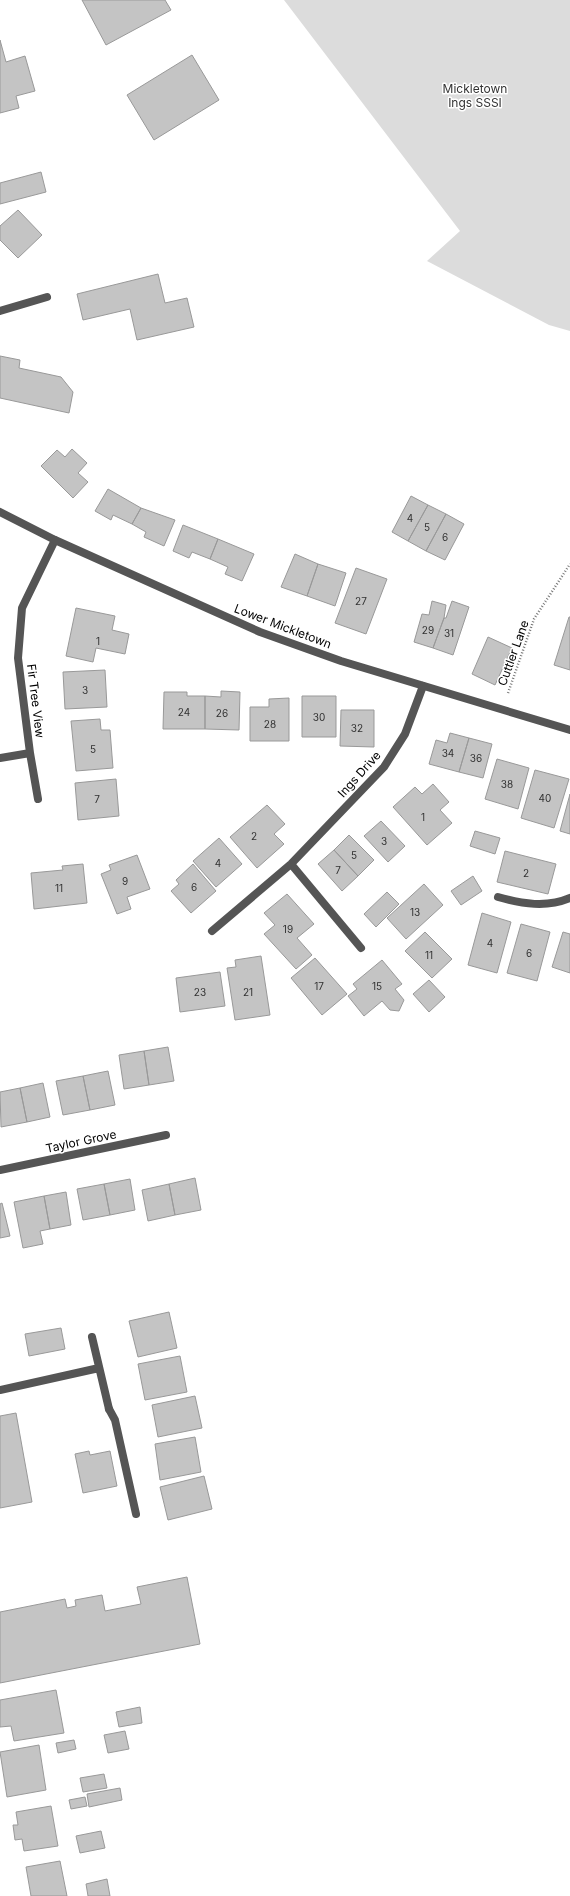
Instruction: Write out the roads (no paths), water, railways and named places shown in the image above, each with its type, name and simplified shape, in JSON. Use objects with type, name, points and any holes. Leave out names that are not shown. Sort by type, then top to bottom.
[{"type":"street","points":[[0,311],[47,297]]},
{"type":"street","name":"Lower Mickletown","points":[[0,512],[55,540],[260,632],[341,661],[570,730]]},
{"type":"street","name":"Fir Tree View","points":[[38,799],[30,753],[18,658],[22,608],[55,540]]},
{"type":"street","name":"Ings Drive","points":[[212,931],[291,864],[384,767],[405,734],[423,686]]},
{"type":"street","name":"Fir Tree View","points":[[0,758],[30,753]]},
{"type":"street","points":[[291,864],[361,948]]},
{"type":"street","points":[[498,897],[521,904],[557,904],[570,898]]},
{"type":"street","name":"Taylor Grove","points":[[0,1170],[166,1135]]},
{"type":"street","points":[[92,1337],[109,1409],[115,1420],[136,1514]]},
{"type":"street","points":[[0,1390],[99,1368]]},
{"type":"park label","name":"Mickletown Ings SSSI","points":[[475,95]]}]
